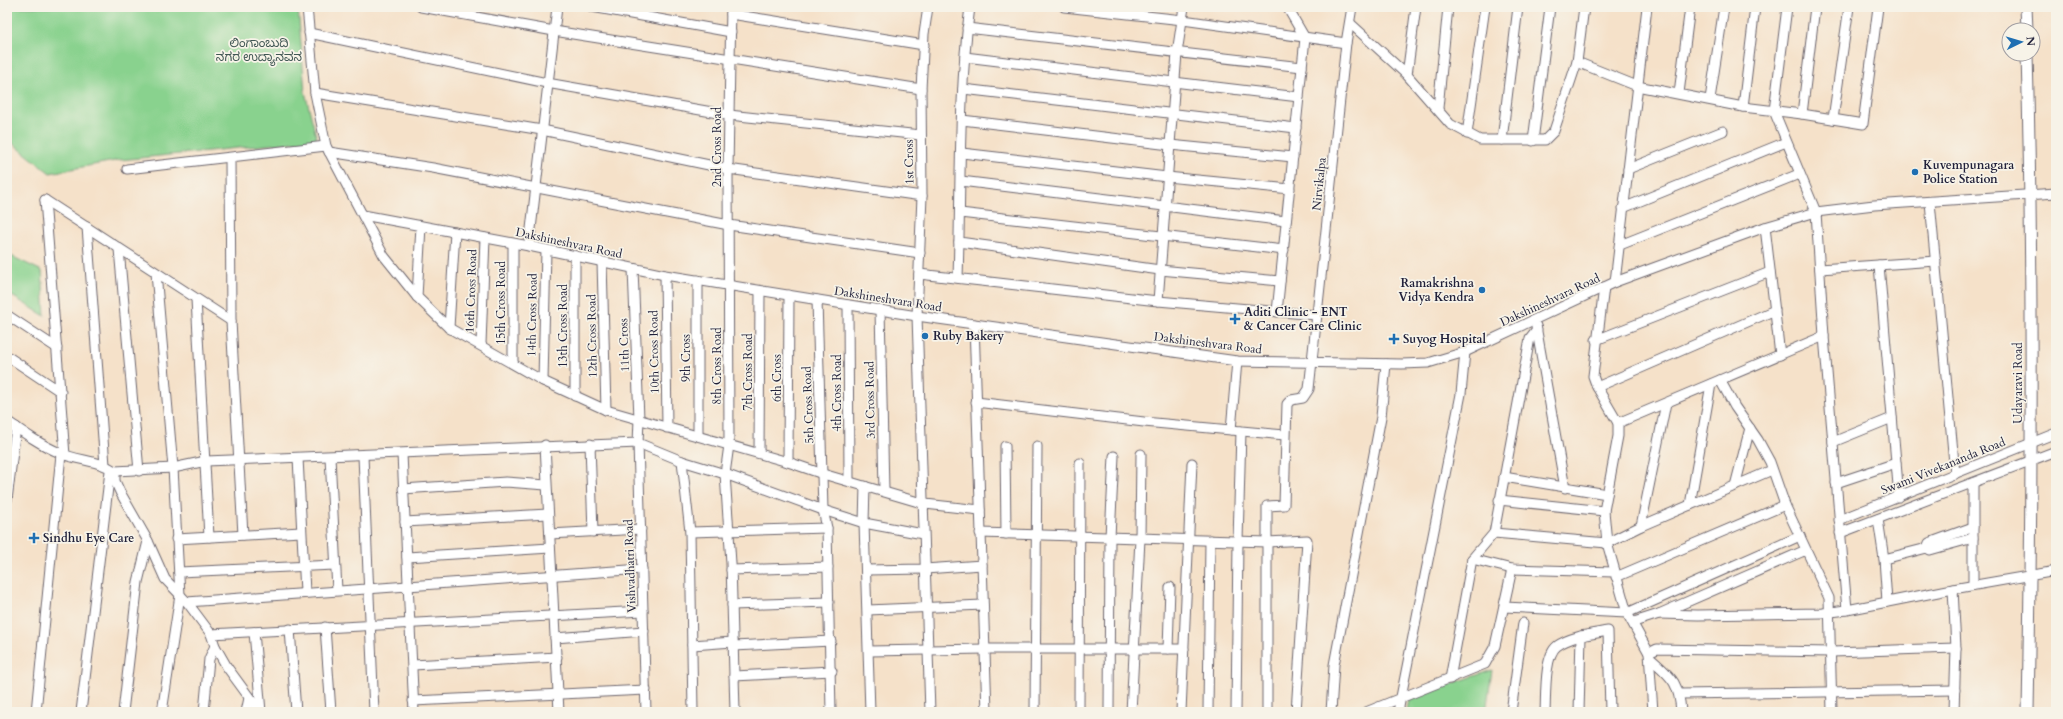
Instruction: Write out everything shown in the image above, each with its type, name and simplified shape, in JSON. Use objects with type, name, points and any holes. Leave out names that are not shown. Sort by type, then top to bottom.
[{"type":"street","points":[[307,7],[315,93],[327,148],[384,256],[417,297],[449,328],[481,344],[543,381],[606,410],[760,453],[823,474],[925,504],[980,510]]},
{"type":"street","points":[[421,7],[554,31],[921,89]]},
{"type":"street","points":[[529,246],[557,7]]},
{"type":"street","points":[[592,7],[731,32]]},
{"type":"street","name":"1st Cross","points":[[928,7],[921,89],[922,196],[917,316],[925,504],[923,534],[930,712]]},
{"type":"street","points":[[958,278],[962,120],[967,28],[970,7]]},
{"type":"street","points":[[1064,7],[1183,20],[1346,43]]},
{"type":"street","points":[[1158,301],[1164,206],[1178,54],[1184,7]]},
{"type":"street","points":[[1277,312],[1305,38],[1287,7]]},
{"type":"street","name":"Nirvikalpa","points":[[1285,435],[1288,401],[1303,398],[1307,395],[1312,363],[1346,43],[1352,7]]},
{"type":"street","points":[[1407,74],[1416,7]]},
{"type":"street","points":[[1438,108],[1448,7]]},
{"type":"street","points":[[1467,134],[1484,7]]},
{"type":"street","points":[[1502,140],[1518,7]]},
{"type":"street","points":[[1533,141],[1550,7]]},
{"type":"street","points":[[1350,23],[1407,74],[1438,108],[1450,124],[1480,140],[1533,141],[1544,140],[1554,131],[1577,62],[1584,7]]},
{"type":"street","points":[[1615,282],[1647,7]]},
{"type":"street","points":[[1679,93],[1690,7]]},
{"type":"street","points":[[1710,100],[1724,7]]},
{"type":"street","points":[[1743,107],[1755,7]]},
{"type":"street","points":[[1787,7],[1774,111],[1816,212],[1824,336],[1847,610]]},
{"type":"street","points":[[1802,114],[1815,7]]},
{"type":"street","points":[[1833,119],[1848,7]]},
{"type":"street","points":[[1577,62],[1637,86],[1679,93],[1743,107],[1802,114],[1864,124],[1878,7]]},
{"type":"street","points":[[2026,7],[2027,22]]},
{"type":"street","points":[[731,11],[924,45]]},
{"type":"street","name":"2nd Cross Road","points":[[729,287],[730,225],[728,169],[731,11]]},
{"type":"street","points":[[967,28],[1178,54],[1302,67]]},
{"type":"street","points":[[309,33],[547,84],[729,116],[921,135]]},
{"type":"street","points":[[965,57],[1299,97]]},
{"type":"street","name":"Udayaravi Road","points":[[2027,62],[2031,194],[2031,461],[2028,712]]},
{"type":"street","points":[[964,89],[1296,128]]},
{"type":"street","points":[[315,93],[542,130],[728,169],[922,196]]},
{"type":"street","points":[[962,120],[1170,145],[1293,157]]},
{"type":"street","points":[[1628,169],[1723,132]]},
{"type":"street","points":[[1623,208],[1786,142]]},
{"type":"street","points":[[127,169],[203,159],[230,158],[327,148],[535,189],[730,225],[920,253]]},
{"type":"street","points":[[962,153],[1167,177],[1290,189]]},
{"type":"street","points":[[230,158],[231,321],[243,535]]},
{"type":"street","points":[[1620,245],[1799,174]]},
{"type":"street","points":[[961,181],[1286,221]]},
{"type":"street","name":"Dakshineshvara Road","points":[[362,215],[529,246],[633,269],[729,287],[880,309],[917,316],[1237,361],[1386,364],[1428,363],[1465,352],[1525,326],[1535,319],[1615,282],[1765,227],[1816,212],[1874,205],[2056,193]]},
{"type":"street","points":[[36,712],[63,454],[61,392],[46,200],[231,321]]},
{"type":"street","points":[[1930,202],[1955,474]]},
{"type":"street","points":[[960,213],[1284,250]]},
{"type":"street","points":[[417,297],[421,226]]},
{"type":"street","points":[[82,712],[110,468],[87,227]]},
{"type":"street","points":[[1765,227],[1780,355]]},
{"type":"street","points":[[449,328],[455,232]]},
{"type":"street","name":"16th Cross Road","points":[[481,344],[485,238]]},
{"type":"street","points":[[959,242],[1160,270],[1280,281]]},
{"type":"street","name":"15th Cross Road","points":[[513,244],[513,363]]},
{"type":"street","points":[[119,249],[139,471]]},
{"type":"street","name":"14th Cross Road","points":[[543,381],[546,250]]},
{"type":"street","name":"13th Cross Road","points":[[575,256],[575,396]]},
{"type":"street","points":[[1820,269],[1936,261]]},
{"type":"street","name":"12th Cross Road","points":[[602,262],[606,410]]},
{"type":"street","points":[[1879,265],[1899,497]]},
{"type":"street","name":"11th Cross","points":[[633,269],[639,419]]},
{"type":"street","points":[[1596,340],[1770,272]]},
{"type":"street","points":[[156,273],[173,468],[180,595],[162,712]]},
{"type":"street","points":[[919,274],[1158,301],[1316,315]]},
{"type":"street","name":"10th Cross Road","points":[[665,275],[667,428]]},
{"type":"street","name":"9th Cross","points":[[698,280],[698,436]]},
{"type":"street","name":"8th Cross Road","points":[[729,287],[729,445],[725,474],[730,531],[735,712]]},
{"type":"street","points":[[1604,287],[1596,340],[1594,376],[1597,387],[1618,424],[1618,436],[1604,511],[1607,543],[1627,613],[1634,622],[1649,655],[1675,682],[1680,694],[1681,712]]},
{"type":"street","name":"7th Cross Road","points":[[760,291],[760,453]]},
{"type":"street","name":"6th Cross","points":[[788,462],[789,295]]},
{"type":"street","points":[[196,299],[209,537]]},
{"type":"street","name":"5th Cross Road","points":[[817,300],[823,510],[827,528],[830,602],[832,671],[831,712]]},
{"type":"street","name":"4th Cross Road","points":[[848,305],[849,481]]},
{"type":"street","name":"3rd Cross Road","points":[[880,309],[884,491]]},
{"type":"street","points":[[1597,387],[1775,310]]},
{"type":"street","points":[[7,315],[57,348]]},
{"type":"street","points":[[1535,319],[1565,488]]},
{"type":"street","points":[[974,324],[987,712]]},
{"type":"street","points":[[1450,679],[1472,559],[1494,533],[1530,338],[1537,330]]},
{"type":"street","points":[[1618,424],[1824,336]]},
{"type":"street","points":[[1398,712],[1461,394],[1465,352]]},
{"type":"street","points":[[7,356],[61,392]]},
{"type":"street","points":[[1231,430],[1237,361]]},
{"type":"street","points":[[1331,712],[1334,665],[1381,417],[1386,364]]},
{"type":"street","points":[[1720,380],[1735,407],[1758,440],[1772,470],[1785,505],[1829,598],[1832,652],[1832,712]]},
{"type":"street","points":[[1690,505],[1711,384]]},
{"type":"street","points":[[976,402],[1144,422],[1285,435],[1284,505],[1267,506],[1267,712]]},
{"type":"street","points":[[1641,526],[1666,403]]},
{"type":"street","points":[[1833,442],[1892,418]]},
{"type":"street","name":"Vishvadhatri Road","points":[[639,419],[638,442],[646,712]]},
{"type":"street","points":[[7,421],[38,442],[63,454],[110,468],[139,471],[173,468],[206,461],[363,456],[638,442],[682,460],[823,510],[864,523],[923,534]]},
{"type":"street","points":[[7,500],[16,427]]},
{"type":"street","points":[[1734,486],[1750,428]]},
{"type":"street","points":[[1236,712],[1241,431]]},
{"type":"street","name":"Swami Vivekananda Road","points":[[1839,520],[2056,433]]},
{"type":"street","points":[[590,444],[593,532]]},
{"type":"street","points":[[545,446],[559,712]]},
{"type":"street","points":[[1005,446],[1006,534]]},
{"type":"street","points":[[1035,712],[1037,446]]},
{"type":"street","points":[[1840,532],[2056,451]]},
{"type":"street","points":[[402,454],[414,712]]},
{"type":"street","points":[[1131,712],[1140,539],[1141,454]]},
{"type":"street","points":[[363,456],[374,712]]},
{"type":"street","points":[[1109,712],[1108,649],[1110,537],[1114,456]]},
{"type":"street","points":[[330,457],[337,590]]},
{"type":"street","points":[[298,458],[305,592]]},
{"type":"street","points":[[682,460],[690,532],[693,712]]},
{"type":"street","points":[[1079,712],[1080,463]]},
{"type":"street","points":[[1181,712],[1192,463]]},
{"type":"street","points":[[1836,483],[1896,463]]},
{"type":"street","points":[[110,468],[120,492],[148,541],[165,579],[187,602],[211,634],[215,646],[227,667],[260,712]]},
{"type":"street","points":[[1494,533],[1607,543],[1641,526],[1772,470]]},
{"type":"street","points":[[1504,477],[1607,494]]},
{"type":"street","points":[[403,489],[506,482],[546,485]]},
{"type":"street","points":[[1973,483],[1973,585]]},
{"type":"street","points":[[865,486],[864,523],[868,610],[870,712]]},
{"type":"street","points":[[1499,500],[1604,511]]},
{"type":"street","points":[[1472,559],[1512,570],[1615,574],[1785,505]]},
{"type":"street","points":[[405,522],[548,514]]},
{"type":"street","points":[[1878,519],[1884,559],[1887,602]]},
{"type":"street","points":[[1927,548],[1929,543],[1973,527]]},
{"type":"street","points":[[690,532],[827,528]]},
{"type":"street","points":[[550,534],[641,529]]},
{"type":"street","points":[[176,539],[301,532]]},
{"type":"street","points":[[980,533],[1267,542],[1307,540],[1296,712]]},
{"type":"street","points":[[1504,607],[1627,613],[1800,536]]},
{"type":"street","points":[[1884,559],[1927,548],[1930,550],[1973,538]]},
{"type":"street","points":[[1208,712],[1210,540]]},
{"type":"street","points":[[123,712],[138,582],[148,541]]},
{"type":"street","points":[[407,557],[550,548]]},
{"type":"street","points":[[1634,622],[1659,614],[1806,550]]},
{"type":"street","points":[[179,572],[335,565]]},
{"type":"street","points":[[866,570],[925,569],[982,565]]},
{"type":"street","points":[[731,570],[828,567]]},
{"type":"street","points":[[187,602],[305,592],[642,569]]},
{"type":"street","points":[[1366,712],[1485,664],[1495,646],[1512,570]]},
{"type":"street","points":[[1659,614],[1698,615],[1830,612],[2056,571]]},
{"type":"street","points":[[1168,649],[1170,587]]},
{"type":"street","points":[[1953,589],[1956,648],[1954,712]]},
{"type":"street","points":[[732,605],[830,602]]},
{"type":"street","points":[[868,610],[983,605]]},
{"type":"street","points":[[211,634],[325,627],[370,626],[410,622],[643,611]]},
{"type":"street","points":[[1511,712],[1523,623]]},
{"type":"street","points":[[325,627],[331,712]]},
{"type":"street","points":[[290,630],[296,712]]},
{"type":"street","points":[[555,638],[644,631]]},
{"type":"street","points":[[1545,712],[1548,662],[1556,646],[1581,636],[1608,631],[1610,712]]},
{"type":"street","points":[[254,632],[260,712]]},
{"type":"street","points":[[1579,712],[1581,636]]},
{"type":"street","points":[[692,645],[831,641]]},
{"type":"street","points":[[204,712],[209,659],[215,646]]},
{"type":"street","points":[[869,651],[1134,648],[1184,649]]},
{"type":"street","points":[[1649,655],[1657,649],[1832,652],[1956,648]]},
{"type":"street","points":[[1649,655],[1653,712]]},
{"type":"street","points":[[413,665],[557,657]]},
{"type":"street","points":[[734,676],[832,671]]},
{"type":"street","points":[[413,701],[646,690]]},
{"type":"street","points":[[1680,694],[1832,693],[1955,690]]},
{"type":"street","points":[[246,712],[249,698]]},
{"type":"green space","name":"ಲಿಂಗಾಂಬುದಿ ನಗರ ಉದ್ಯಾನವನ","points":[[7,7],[298,7],[305,92],[317,140],[120,160],[50,173],[7,139]]},
{"type":"green space","points":[[7,254],[42,271],[45,316],[7,293]]},
{"type":"green space","points":[[1492,670],[1486,712],[1407,712],[1409,698]]},
{"type":"place","name":"Kuvempunagara Police Station","points":[[1915,172]]},
{"type":"place","name":"Ramakrishna Vidya Kendra","points":[[1482,290]]},
{"type":"place","name":"Aditi Clinic - ENT & Cancer Care Clinic","points":[[1235,319]]},
{"type":"place","name":"Ruby Bakery","points":[[925,336]]},
{"type":"place","name":"Suyog Hospital","points":[[1394,339]]},
{"type":"place","name":"Sindhu Eye Care","points":[[34,538]]}]
